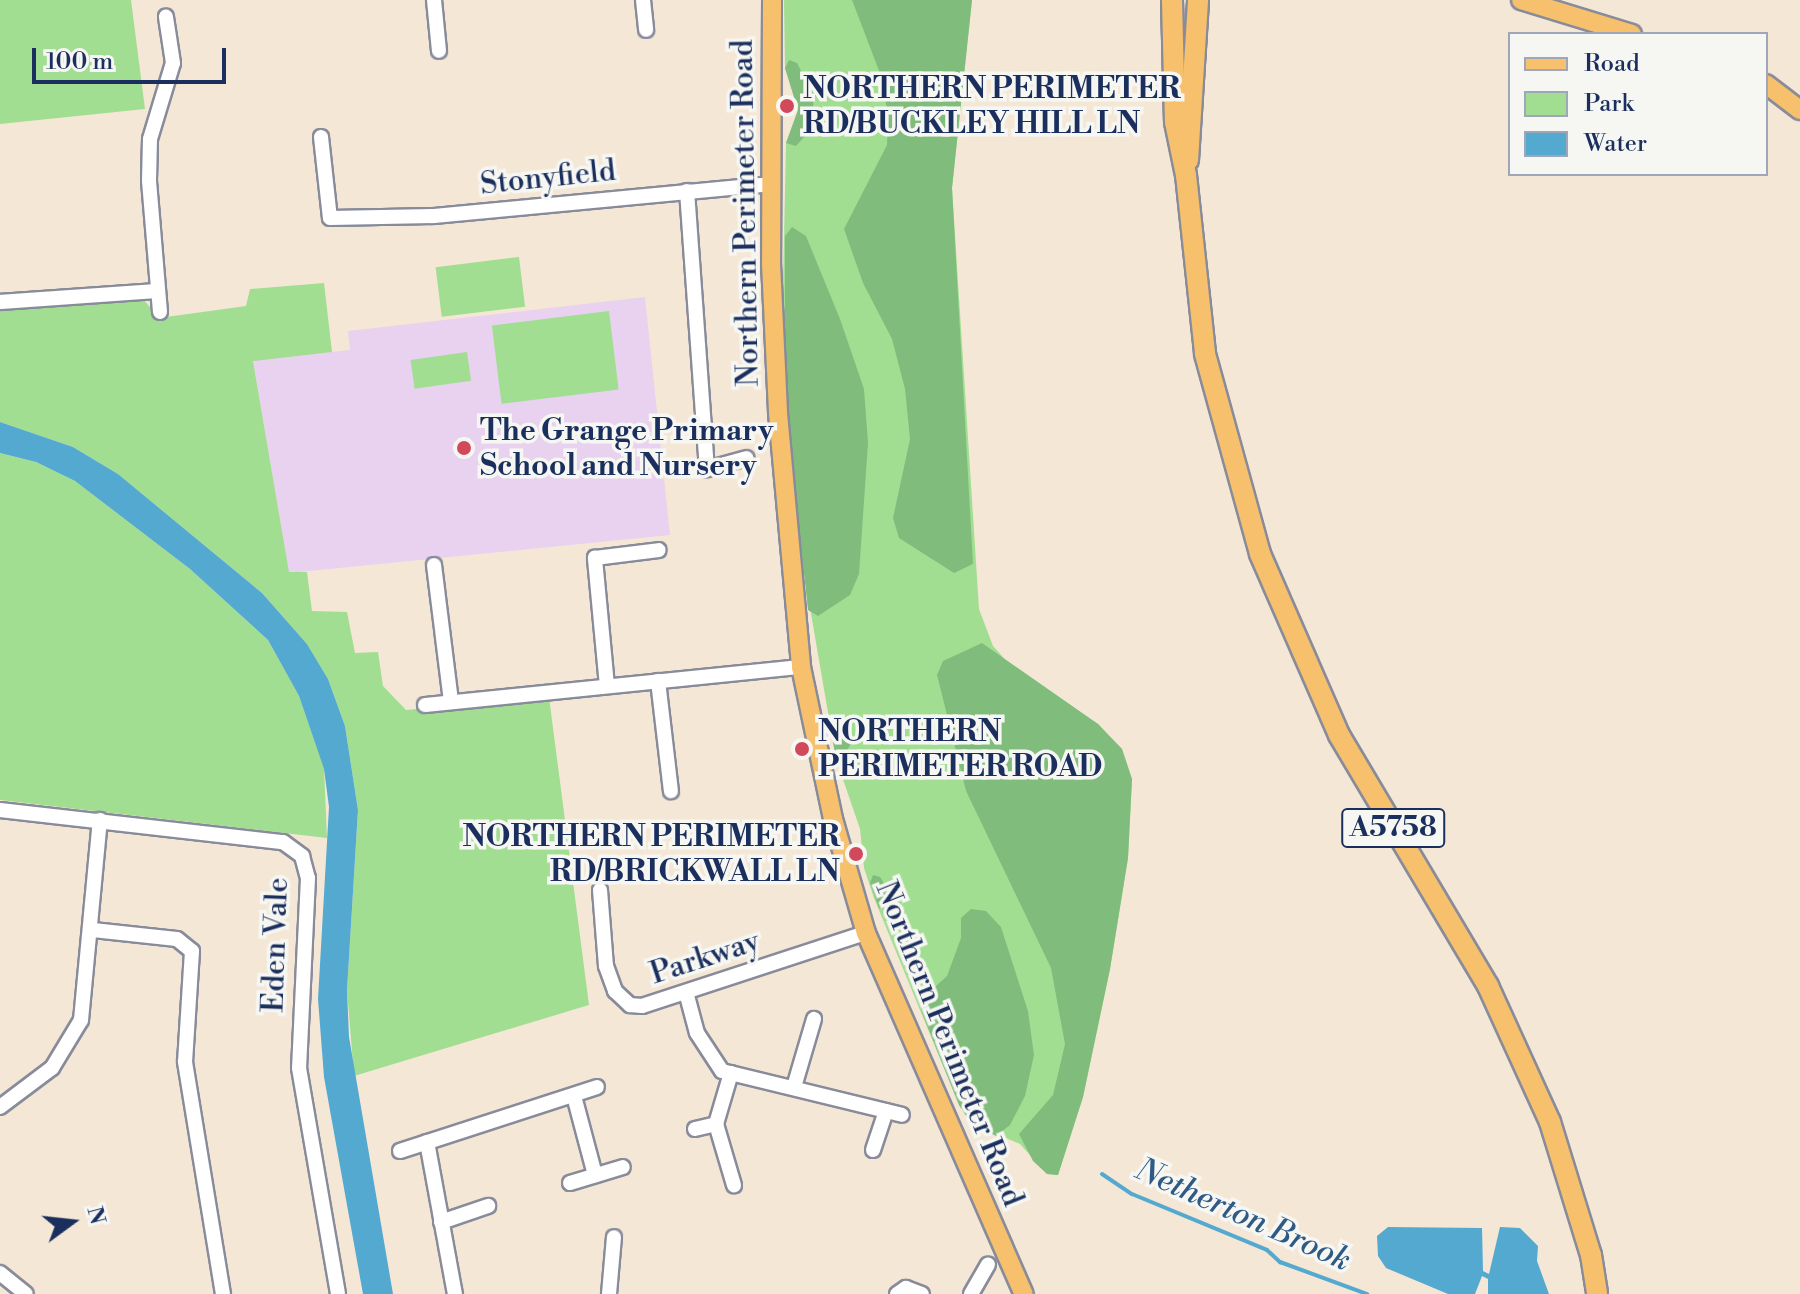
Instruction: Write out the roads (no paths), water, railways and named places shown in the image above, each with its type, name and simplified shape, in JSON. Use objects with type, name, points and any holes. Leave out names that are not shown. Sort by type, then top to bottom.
[{"type":"highway","name":"A5758","points":[[1172,0],[1174,108],[1186,175],[1205,354],[1260,554],[1339,735],[1488,986],[1550,1122],[1591,1255],[1597,1294]]},
{"type":"highway","name":"A5758","points":[[1186,175],[1198,0]]},
{"type":"main road","name":"Northern Perimeter Road","points":[[772,0],[770,184],[778,413],[801,667],[833,819],[866,933],[1024,1294]]},
{"type":"main road","points":[[1521,0],[1625,32]]},
{"type":"main road","points":[[1768,86],[1800,110]]},
{"type":"street","points":[[434,0],[439,51]]},
{"type":"street","points":[[643,0],[646,30]]},
{"type":"street","points":[[160,312],[149,180],[150,139],[173,63],[166,17]]},
{"type":"street","name":"Stonyfield","points":[[321,137],[330,218],[433,216],[770,184]]},
{"type":"street","points":[[687,191],[707,469],[747,458]]},
{"type":"street","points":[[0,302],[157,291]]},
{"type":"street","points":[[607,686],[595,558],[659,550]]},
{"type":"street","points":[[434,565],[451,702]]},
{"type":"street","points":[[425,705],[801,667]]},
{"type":"street","points":[[658,681],[671,791]]},
{"type":"street","name":"Eden Vale","points":[[0,810],[283,842],[302,856],[308,878],[299,1068],[338,1294]]},
{"type":"street","points":[[0,1107],[52,1068],[73,1041],[86,1002],[100,820]]},
{"type":"street","name":"Parkway","points":[[600,890],[606,966],[615,991],[630,1005],[642,1006],[866,933]]},
{"type":"street","points":[[93,930],[177,939],[192,951],[185,1062],[223,1294]]},
{"type":"street","points":[[686,992],[708,1056],[731,1073],[902,1115]]},
{"type":"street","points":[[794,1087],[814,1019]]},
{"type":"street","points":[[731,1073],[716,1124],[734,1185]]},
{"type":"street","points":[[400,1151],[597,1087]]},
{"type":"street","points":[[574,1096],[595,1175]]},
{"type":"street","points":[[873,1150],[886,1111]]},
{"type":"street","points":[[695,1129],[716,1124]]},
{"type":"street","points":[[427,1142],[455,1294]]},
{"type":"street","points":[[570,1183],[623,1167]]},
{"type":"street","points":[[441,1222],[488,1206]]},
{"type":"street","points":[[609,1294],[614,1237]]},
{"type":"street","points":[[971,1294],[988,1264]]},
{"type":"street","points":[[0,1273],[22,1293]]},
{"type":"street","points":[[897,1294],[906,1288],[922,1294]]},
{"type":"water","points":[[0,422],[73,447],[118,474],[262,593],[307,644],[328,679],[345,726],[358,810],[347,990],[349,1037],[393,1294],[363,1294],[324,1077],[318,999],[329,807],[324,769],[299,696],[268,640],[190,569],[75,481],[36,462],[0,453]]},
{"type":"water","points":[[1388,1227],[1482,1228],[1483,1271],[1489,1274],[1500,1227],[1520,1228],[1538,1246],[1537,1261],[1549,1294],[1488,1294],[1488,1279],[1482,1276],[1475,1294],[1448,1294],[1386,1268],[1378,1256],[1377,1236]]},
{"type":"waterway","name":"Netherton Brook","points":[[1102,1174],[1132,1194],[1267,1250],[1280,1262],[1367,1294]]},
{"type":"place","name":"NORTHERN PERIMETER RD/BUCKLEY HILL LN","points":[[787,106]]},
{"type":"place","name":"The Grange Primary School and Nursery","points":[[464,448]]},
{"type":"place","name":"NORTHERN PERIMETER ROAD","points":[[802,749]]},
{"type":"place","name":"NORTHERN PERIMETER RD/BRICKWALL LN","points":[[856,854]]}]
